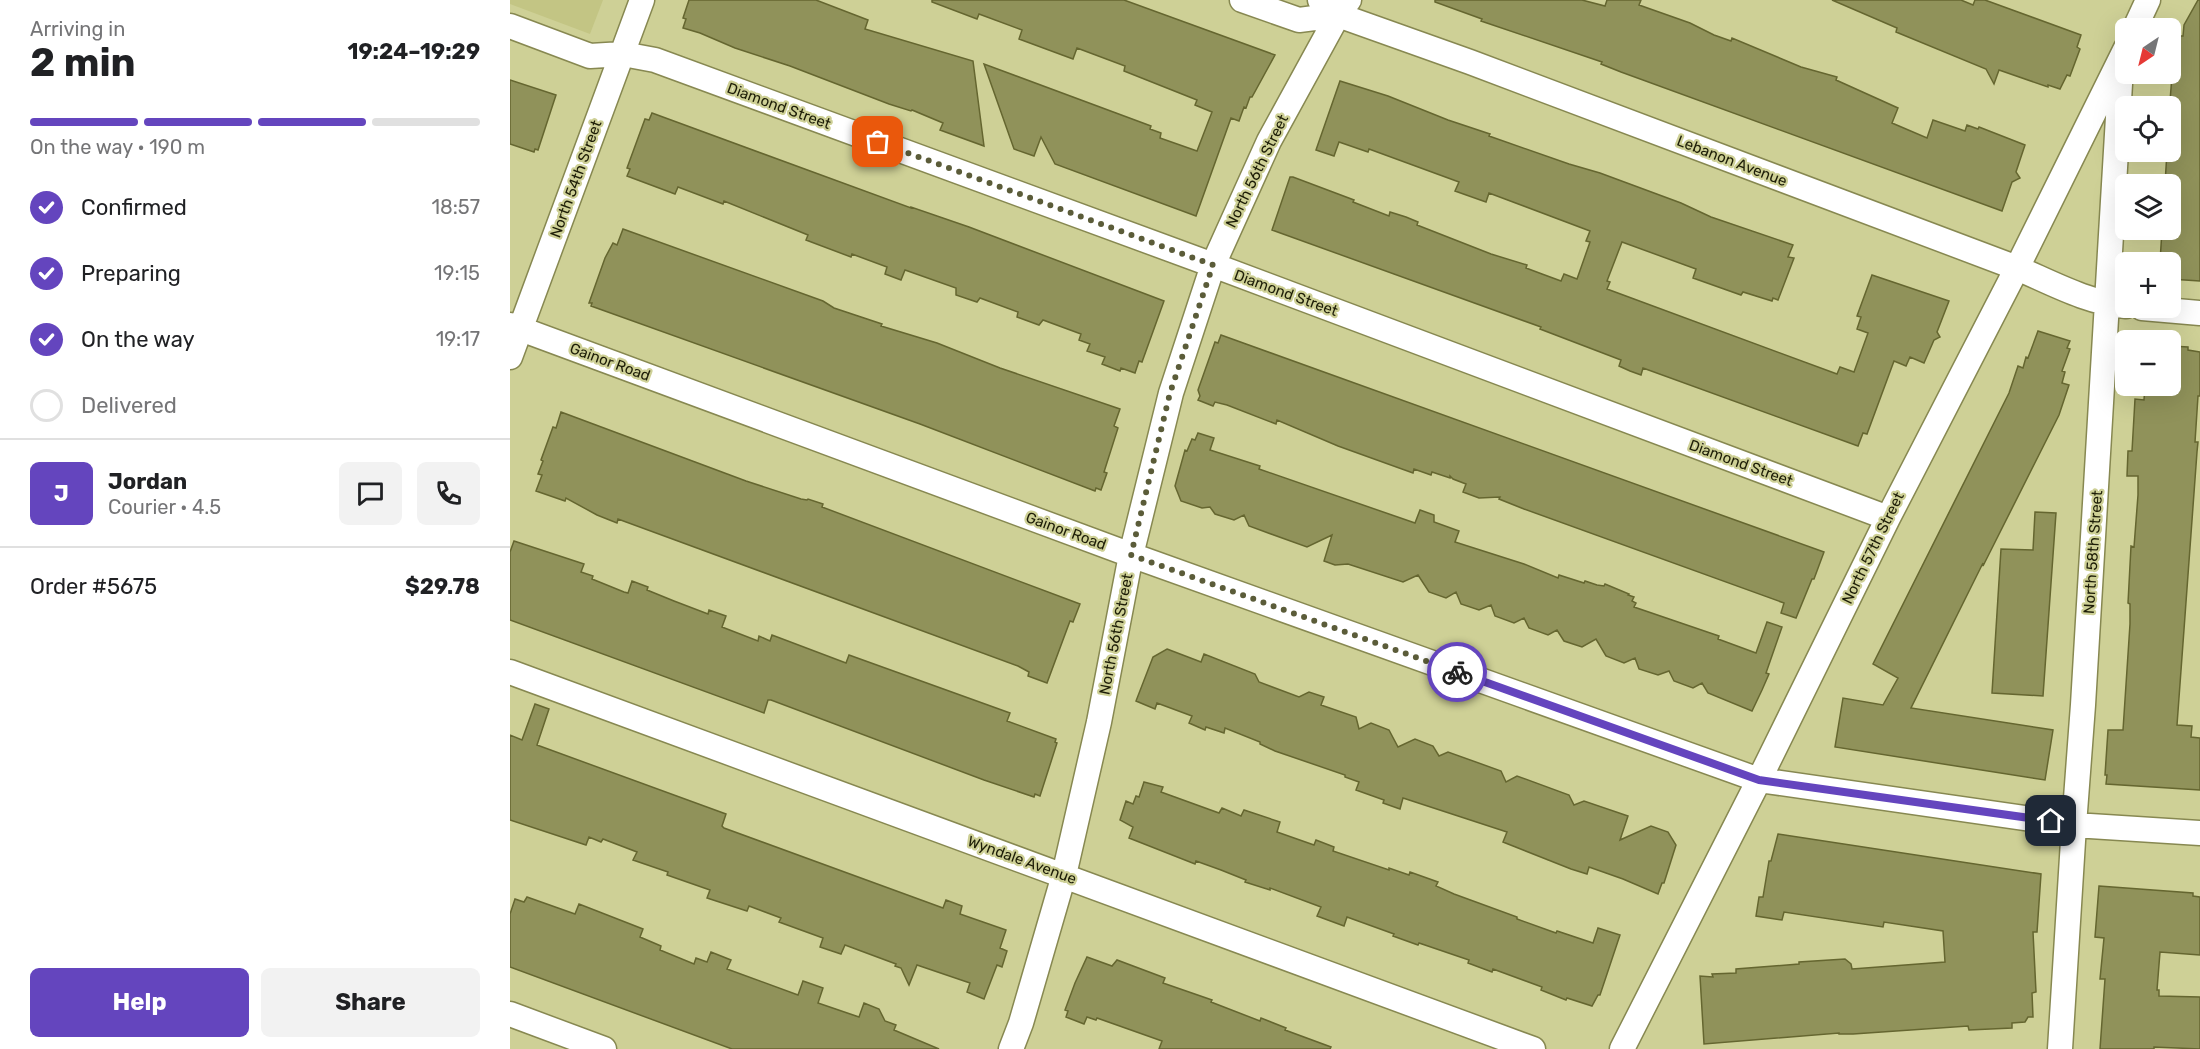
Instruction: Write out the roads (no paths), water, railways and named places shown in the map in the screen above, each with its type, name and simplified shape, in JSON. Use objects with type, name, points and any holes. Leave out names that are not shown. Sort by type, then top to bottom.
[{"type":"street","name":"North 54th Street","points":[[510,357],[515,327],[623,54],[642,0]]},
{"type":"street","name":"Lebanon Avenue","points":[[1242,0],[1299,20],[1336,5],[1470,62],[2115,305]]},
{"type":"street","points":[[2138,18],[2146,1]]},
{"type":"street","name":"North 56th Street","points":[[1011,1049],[1021,1023],[1064,875],[1099,722],[1131,555],[1170,393],[1213,265],[1269,141],[1336,5]]},
{"type":"street","name":"Diamond Street","points":[[510,26],[590,56],[623,54],[656,60],[1213,265],[1888,518]]},
{"type":"street","name":"North 57th Street","points":[[1622,1049],[2115,70]]},
{"type":"street","name":"North 58th Street","points":[[2115,264],[2113,182],[2121,84]]},
{"type":"street","points":[[2181,311],[2200,313]]},
{"type":"street","name":"North 58th Street","points":[[2060,1049],[2083,705],[2115,317]]},
{"type":"street","name":"Gainor Road","points":[[515,327],[1131,555],[1759,780],[2074,825],[2200,833]]},
{"type":"street","name":"Wyndale Avenue","points":[[510,672],[1533,1049]]},
{"type":"street","points":[[510,1014],[604,1049]]}]
